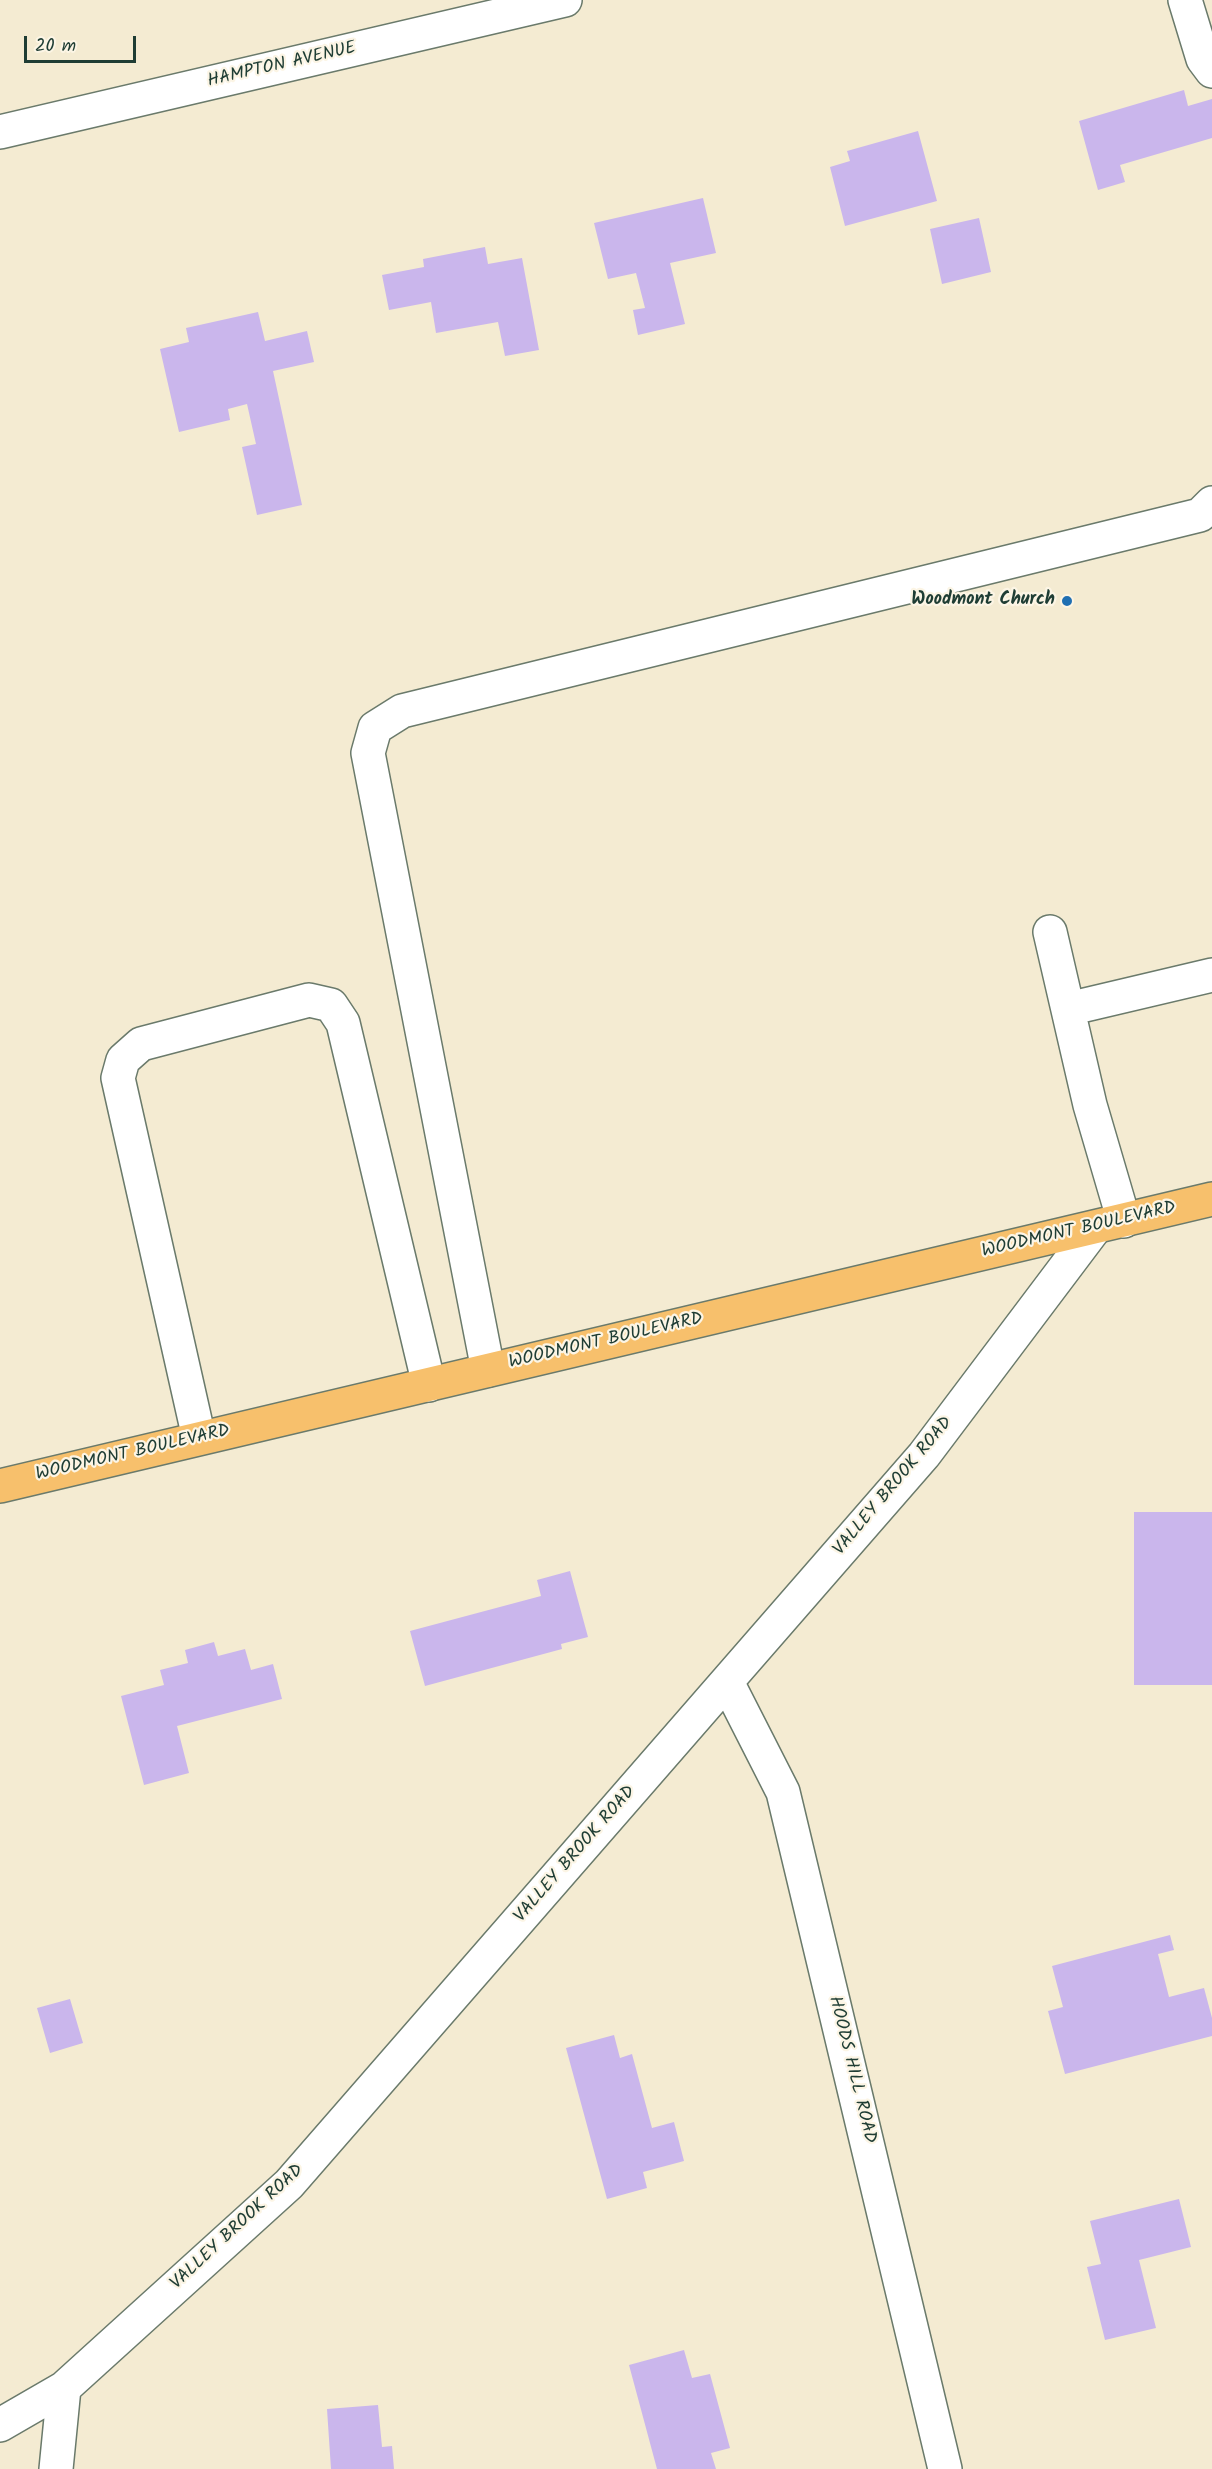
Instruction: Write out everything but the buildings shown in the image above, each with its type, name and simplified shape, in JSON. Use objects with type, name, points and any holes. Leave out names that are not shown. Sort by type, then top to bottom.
[{"type":"main road","name":"WOODMONT BOULEVARD","points":[[0,1485],[1212,1199]]},
{"type":"street","name":"HAMPTON AVENUE","points":[[0,132],[565,0]]},
{"type":"street","points":[[1185,0],[1203,59],[1212,71]]},
{"type":"street","points":[[488,1370],[368,753],[375,728],[402,711],[1200,515],[1212,503]]},
{"type":"street","points":[[1050,932],[1090,1105],[1109,1224]]},
{"type":"street","points":[[1068,1009],[1212,975]]},
{"type":"street","points":[[199,1438],[118,1078],[123,1060],[141,1044],[309,1000],[331,1005],[343,1023],[429,1385]]},
{"type":"street","name":"VALLEY BROOK ROAD","points":[[0,2425],[64,2388],[289,2184],[924,1455],[1109,1224]]},
{"type":"street","name":"HOODS HILL ROAD","points":[[727,1682],[783,1792],[945,2469]]},
{"type":"street","points":[[56,2469],[64,2388]]},
{"type":"place","name":"Woodmont Church","points":[[1067,601]]}]
